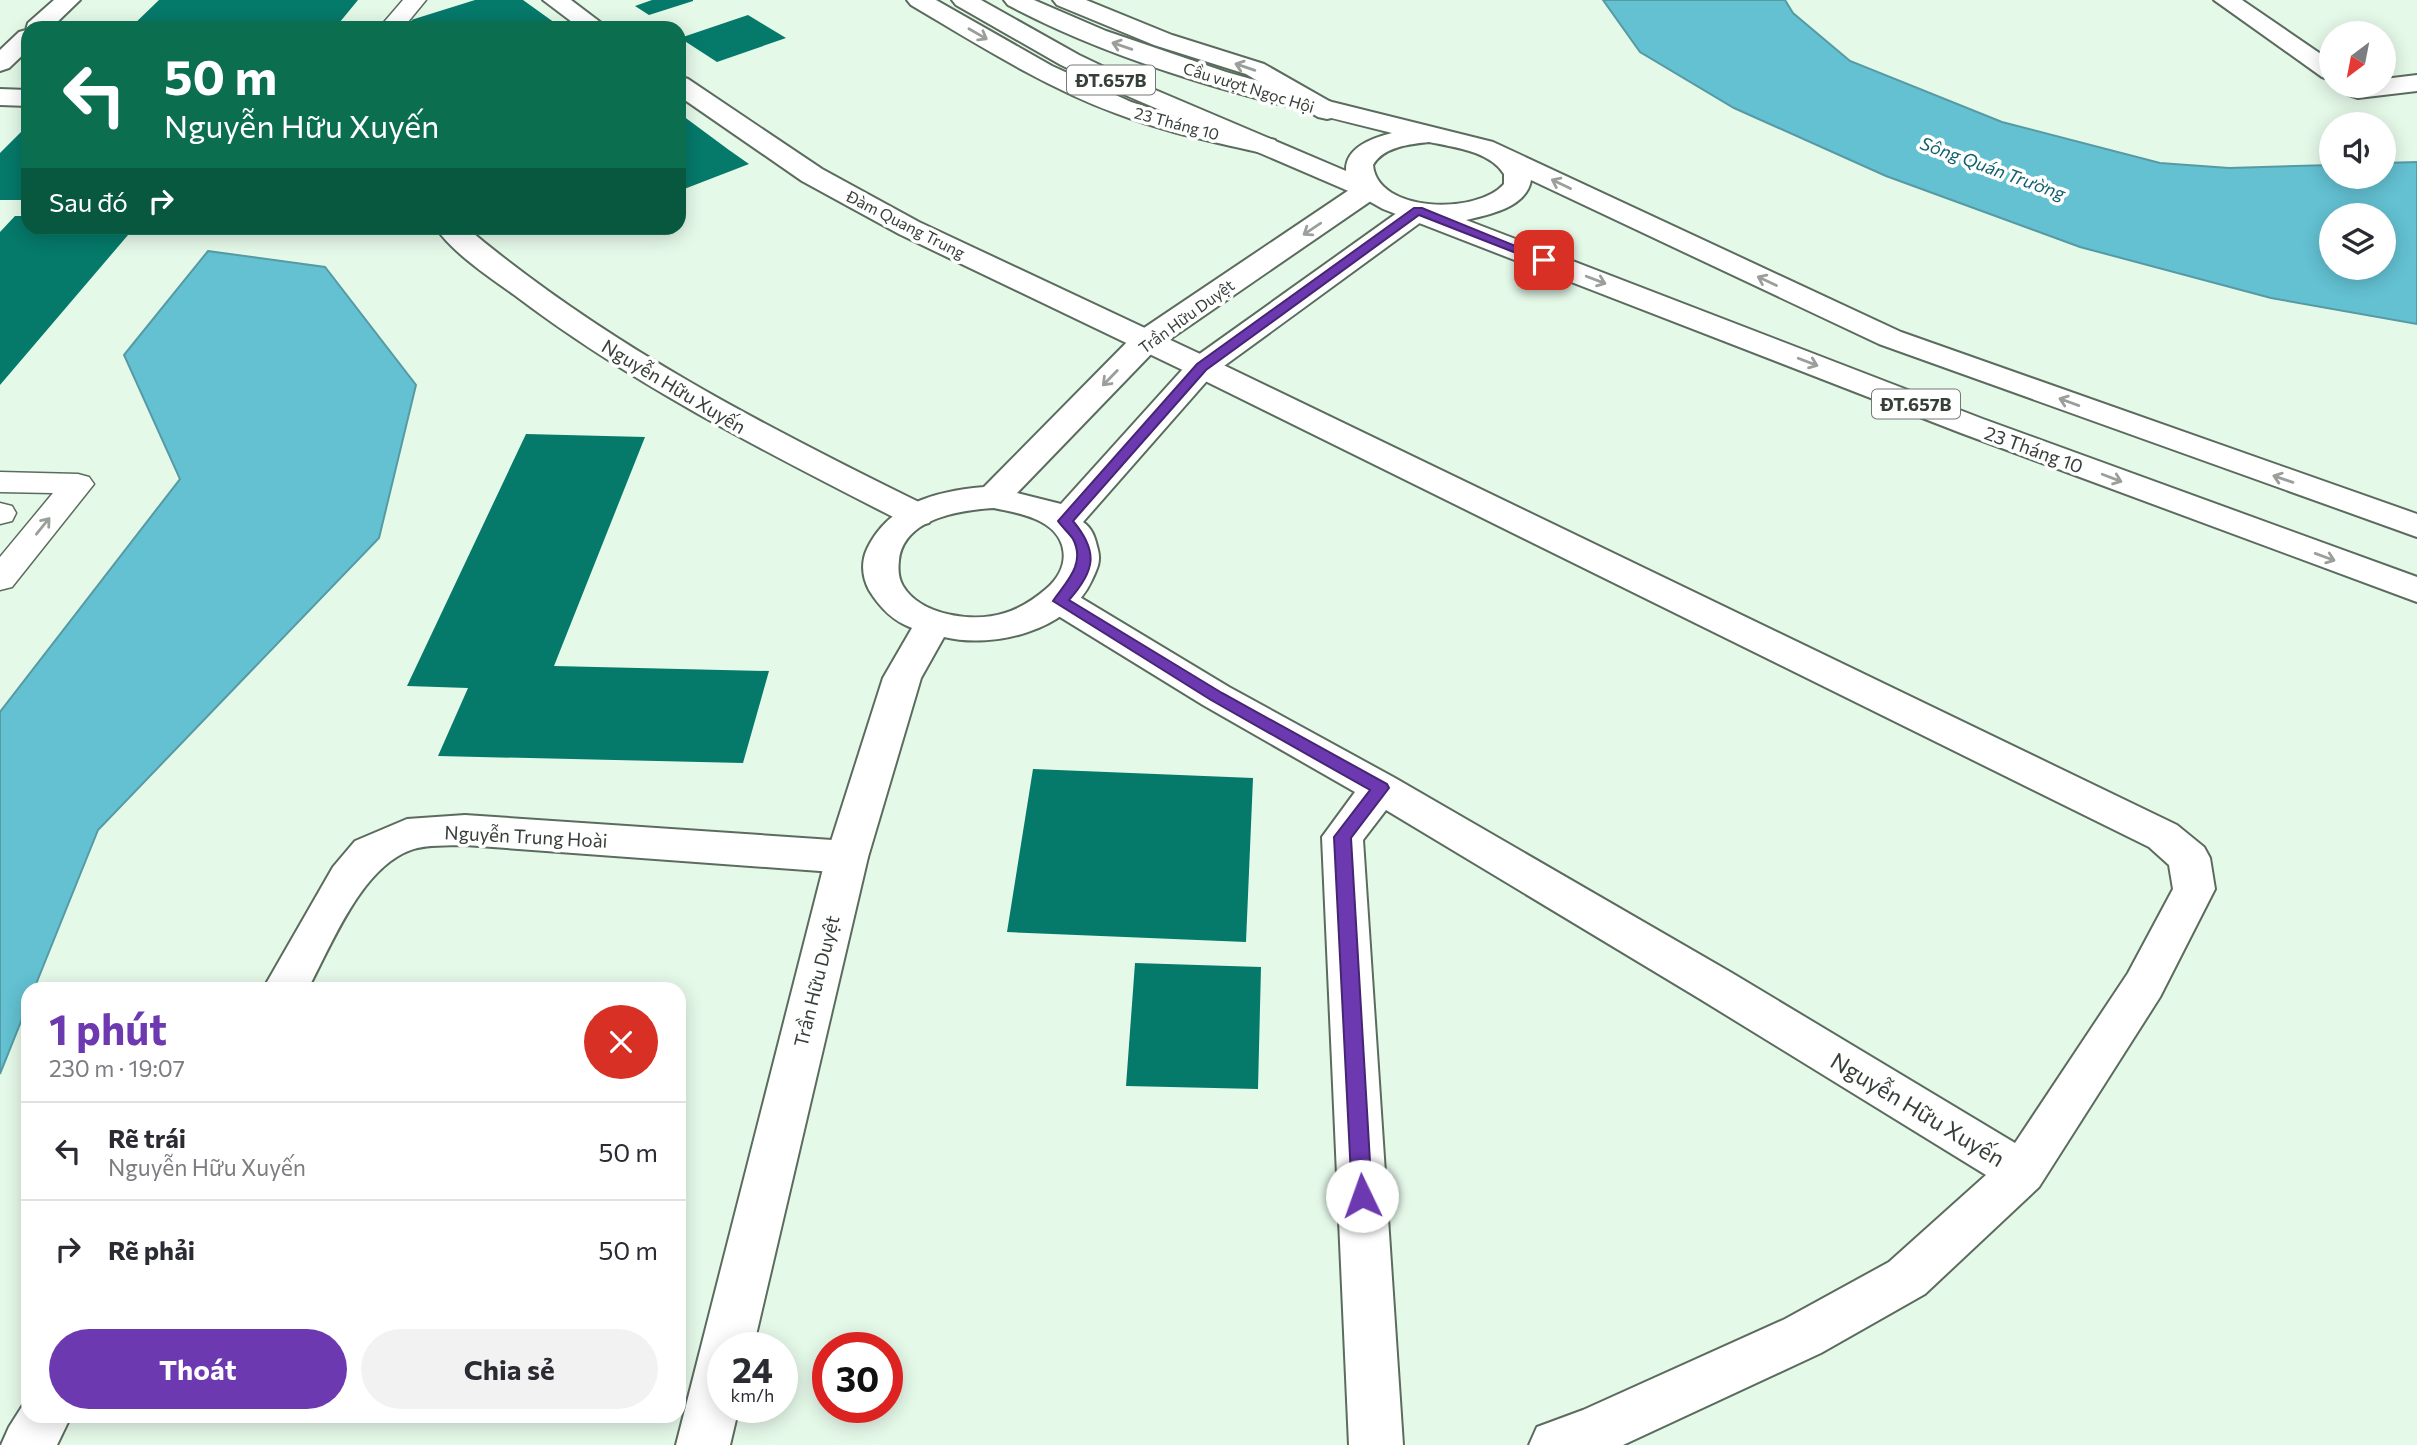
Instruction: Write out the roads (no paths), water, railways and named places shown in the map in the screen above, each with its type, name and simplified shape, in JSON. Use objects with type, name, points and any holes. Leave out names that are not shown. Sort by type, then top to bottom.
[{"type":"street","points":[[45,21],[68,0]]},
{"type":"street","points":[[555,0],[586,21]]},
{"type":"street","name":"23 Tháng 10","points":[[919,0],[1059,79],[1121,107],[1163,121],[1265,146],[1368,190]]},
{"type":"street","name":"ĐT.657B","points":[[964,0],[1070,60],[1265,146]]},
{"type":"street","name":"Cầu vượt Ngọc Hội","points":[[1016,0],[1042,15],[1103,39],[1190,70],[1327,111]]},
{"type":"street","points":[[1065,0],[1163,40],[1255,69],[1327,111]]},
{"type":"street","points":[[2226,0],[2319,64]]},
{"type":"street","points":[[0,63],[21,44]]},
{"type":"street","points":[[2396,85],[2417,83]]},
{"type":"street","name":"Đàm Quang Trung","points":[[686,89],[812,175],[909,229],[1202,367],[2163,836],[2189,858],[2194,890],[2144,985],[2022,1172]]},
{"type":"street","points":[[0,97],[21,98]]},
{"type":"street","name":"ĐT.657B","points":[[1327,111],[1470,143],[1890,338],[2417,526]]},
{"type":"street","name":"ĐT.657B","points":[[1429,134],[1404,137],[1373,148],[1362,160],[1359,174],[1368,190],[1418,211],[1446,214],[1474,211],[1505,198],[1516,186],[1517,173],[1509,159]]},
{"type":"street","name":"Trần Hữu Duyệt","points":[[994,497],[1146,341],[1368,190]]},
{"type":"street","points":[[1065,521],[1202,367],[1418,211]]},
{"type":"street","name":"23 Tháng 10","points":[[1418,211],[1972,426],[2417,590]]},
{"type":"street","name":"Nguyễn Hữu Xuyến","points":[[459,235],[532,294],[614,352],[729,421],[917,515]]},
{"type":"street","points":[[994,497],[1022,501],[1046,509],[1065,521],[1080,539],[1084,560],[1077,582],[1060,601],[1034,617],[1002,627],[967,629],[933,624],[906,611],[888,594],[878,574],[882,552],[895,533],[917,515],[940,505],[994,497]]},
{"type":"street","name":"Nguyễn Hữu Xuyến","points":[[1060,601],[1216,696],[1381,788],[1716,986],[2022,1172],[1907,1278],[1803,1336],[1591,1433],[1556,1445]]},
{"type":"street","name":"Trần Hữu Duyệt","points":[[731,1332],[847,857],[902,678],[933,624]]},
{"type":"street","points":[[1376,1445],[1342,837],[1381,788]]},
{"type":"street","name":"Nguyễn Trung Hoài","points":[[289,982],[348,878],[370,852],[407,834],[465,830],[847,857]]},
{"type":"street","points":[[28,1445],[41,1423]]},
{"type":"street","points":[[703,1445],[708,1423]]},
{"type":"lane","points":[[397,21],[415,0]]},
{"type":"lane","points":[[0,482],[78,484],[0,579]]},
{"type":"water","name":"Sông Quán Trường","points":[[1603,0],[1785,0],[1793,13],[1850,61],[2002,122],[2160,163],[2229,168],[2319,165],[2319,189],[2396,189],[2396,163],[2417,162],[2417,324],[2271,298],[2080,247],[1886,176],[1734,108],[1640,52]]},
{"type":"water","points":[[208,251],[325,267],[416,385],[379,538],[98,830],[37,982],[21,982],[21,1022],[0,1074],[0,712],[180,479],[124,355]]}]
